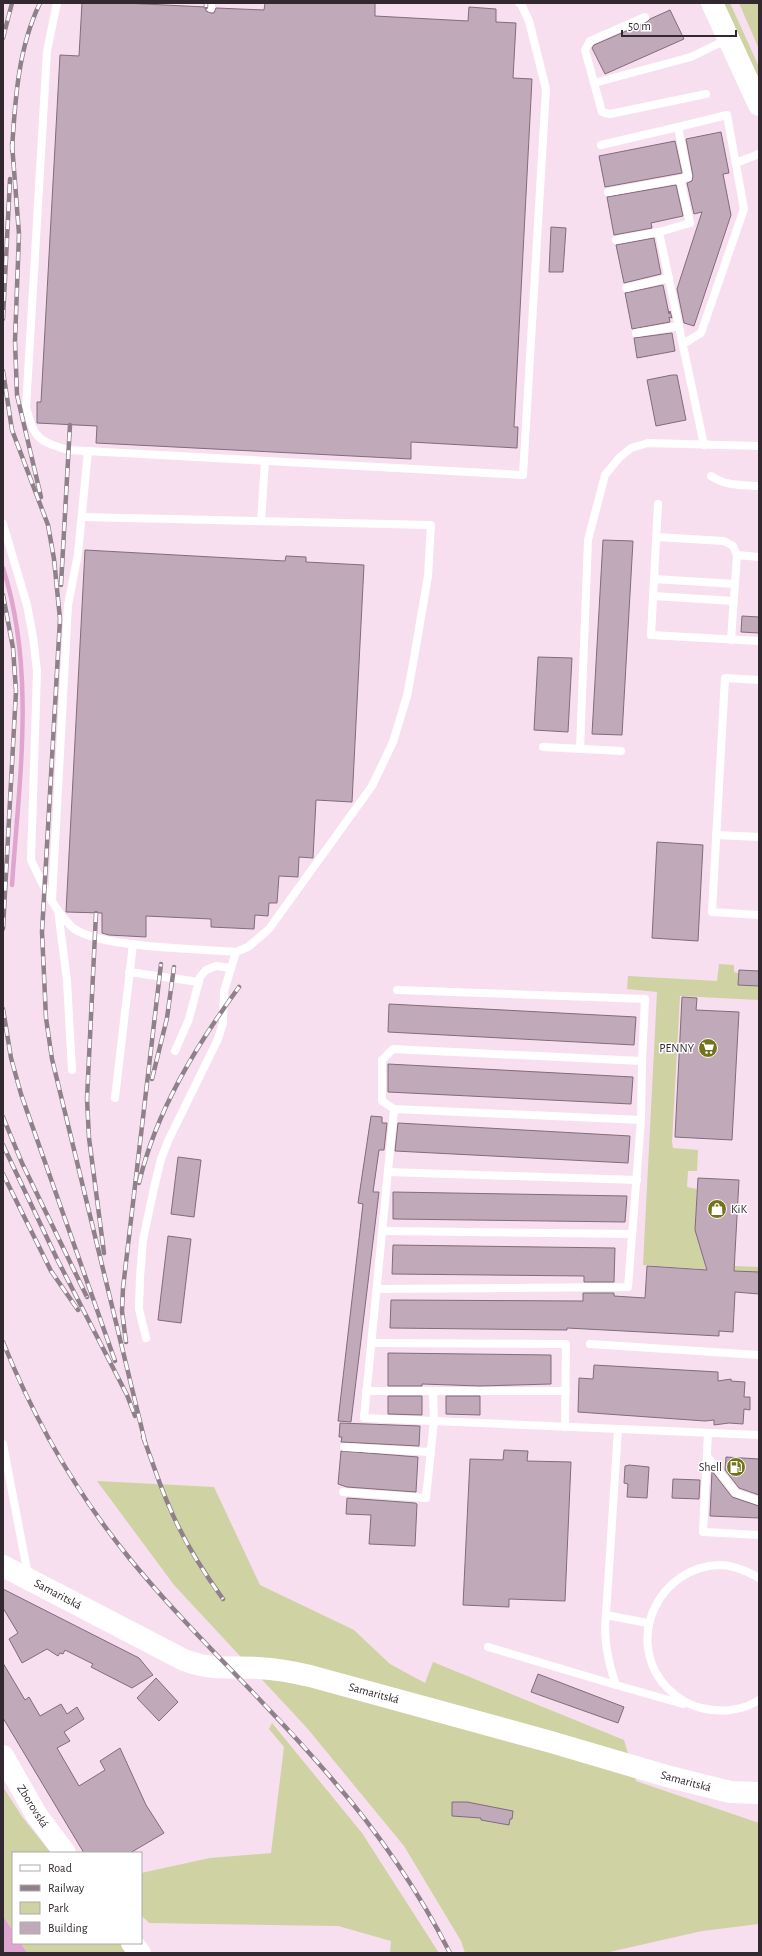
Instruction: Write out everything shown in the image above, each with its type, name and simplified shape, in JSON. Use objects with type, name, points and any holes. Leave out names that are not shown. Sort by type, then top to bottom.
[{"type":"main road","points":[[712,3],[759,105]]},
{"type":"main road","name":"Samaritská","points":[[3,1566],[184,1660],[200,1666],[229,1669],[256,1668],[283,1670],[310,1676],[551,1742],[670,1777],[730,1792],[759,1793]]},
{"type":"main road","name":"Zborovská","points":[[3,1756],[36,1814],[64,1852]]},
{"type":"main road","points":[[133,1944],[140,1953]]},
{"type":"lane","points":[[57,3],[46,51],[26,408],[33,431],[48,444],[68,450],[523,475],[546,89],[523,4]]},
{"type":"lane","points":[[645,16],[590,41],[587,45],[585,50],[602,112],[610,114],[706,94]]},
{"type":"lane","points":[[594,83],[691,57],[728,39]]},
{"type":"lane","points":[[601,145],[727,115],[744,209],[701,333],[683,344]]},
{"type":"lane","points":[[608,192],[688,177],[678,127]]},
{"type":"lane","points":[[736,163],[759,154]]},
{"type":"lane","points":[[616,240],[659,232],[690,223],[680,179]]},
{"type":"lane","points":[[659,232],[704,445]]},
{"type":"lane","points":[[626,288],[669,278]]},
{"type":"lane","points":[[636,333],[679,326]]},
{"type":"lane","points":[[580,749],[588,540],[605,475],[619,458],[631,448],[648,443],[759,446]]},
{"type":"lane","points":[[52,900],[68,605],[78,554],[88,451]]},
{"type":"lane","points":[[261,521],[265,461]]},
{"type":"lane","points":[[711,476],[717,481],[725,483],[759,486]]},
{"type":"lane","points":[[658,504],[651,635],[759,641]]},
{"type":"lane","points":[[3,524],[27,605],[37,671],[31,860],[52,900],[73,928],[95,939],[133,944],[236,952],[248,947],[269,929],[372,786],[393,742],[407,696],[428,576],[431,525],[82,517]]},
{"type":"lane","points":[[656,537],[724,541],[733,546],[736,555],[731,640]]},
{"type":"lane","points":[[736,555],[759,557]]},
{"type":"lane","points":[[654,579],[735,584]]},
{"type":"lane","points":[[653,596],[734,601]]},
{"type":"lane","points":[[759,680],[725,678],[712,912],[759,914]]},
{"type":"lane","points":[[543,747],[621,751]]},
{"type":"lane","points":[[716,834],[759,837]]},
{"type":"lane","points":[[58,910],[67,981],[72,1070]]},
{"type":"lane","points":[[115,1098],[133,944]]},
{"type":"lane","points":[[146,1338],[139,1309],[140,1277],[143,1240],[160,1159],[218,1039],[223,1023],[224,991],[236,952]]},
{"type":"lane","points":[[175,1051],[189,1019],[200,977],[206,970],[216,966],[231,968]]},
{"type":"lane","points":[[129,972],[199,982]]},
{"type":"lane","points":[[377,1288],[628,1287],[637,1180],[641,1120],[644,999],[397,990]]},
{"type":"lane","points":[[641,1120],[394,1109],[382,1101],[382,1060],[394,1049],[642,1061]]},
{"type":"lane","points":[[394,1109],[364,1418],[759,1435]]},
{"type":"lane","points":[[388,1172],[637,1180]]},
{"type":"lane","points":[[382,1231],[632,1234]]},
{"type":"lane","points":[[371,1343],[566,1344],[565,1427]]},
{"type":"lane","points":[[590,1344],[759,1355]]},
{"type":"lane","points":[[366,1391],[566,1391]]},
{"type":"lane","points":[[343,1492],[426,1498],[434,1421],[433,1391]]},
{"type":"lane","points":[[616,1685],[610,1665],[604,1632],[618,1429]]},
{"type":"lane","points":[[708,1433],[703,1532],[759,1535]]},
{"type":"lane","points":[[3,1444],[29,1579]]},
{"type":"lane","points":[[344,1447],[431,1452]]},
{"type":"lane","points":[[707,1456],[736,1493],[759,1501]]},
{"type":"lane","points":[[691,1706],[670,1692],[654,1672],[647,1648],[648,1622],[657,1600],[673,1581],[695,1569],[719,1565],[744,1569],[759,1578]]},
{"type":"lane","points":[[606,1615],[648,1622]]},
{"type":"lane","points":[[488,1646],[616,1685],[714,1711],[736,1710],[759,1700]]},
{"type":"green space","points":[[723,3],[730,3],[759,67],[759,81]]},
{"type":"green space","points":[[739,3],[759,3],[759,49]]},
{"type":"green space","points":[[719,964],[734,965],[734,972],[738,973],[738,985],[759,986],[759,1000],[680,996],[672,1142],[673,1148],[698,1150],[697,1171],[688,1171],[687,1187],[697,1189],[695,1230],[704,1260],[735,1262],[735,1266],[759,1267],[759,1273],[643,1265],[657,992],[627,989],[628,976],[717,981]]},
{"type":"green space","points":[[97,1481],[214,1487],[260,1585],[354,1630],[390,1664],[425,1683],[433,1662],[624,1740],[636,1781],[759,1823],[759,1924],[702,1931],[605,1953],[465,1953],[461,1941],[404,1846],[307,1728],[174,1585]]},
{"type":"green space","points":[[272,1723],[362,1833],[439,1953],[390,1953],[391,1941],[338,1926],[149,1923],[142,1916],[142,1873],[210,1858],[271,1853],[284,1747],[269,1729]]},
{"type":"green space","points":[[3,1787],[23,1818],[50,1852],[12,1852],[12,1930],[3,1916]]},
{"type":"green space","points":[[22,1944],[121,1944],[128,1953],[27,1953]]},
{"type":"shaded area","points":[[3,1916],[12,1930],[12,1944],[22,1944],[27,1953],[3,1953]]},
{"type":"building","points":[[82,3],[124,3],[206,7],[206,11],[214,13],[216,8],[264,10],[265,3],[375,3],[375,16],[468,21],[469,7],[496,9],[496,22],[516,23],[513,78],[532,79],[514,427],[518,427],[517,448],[411,442],[411,459],[96,443],[97,426],[37,423],[37,402],[41,402],[60,55],[79,56]]},
{"type":"building","points":[[670,10],[684,39],[605,74],[592,48],[594,45],[647,22],[650,19]]},
{"type":"building","points":[[721,132],[729,173],[723,174],[731,215],[694,326],[684,323],[677,289],[702,212],[694,214],[687,183],[692,181],[693,176],[686,139]]},
{"type":"building","points":[[675,141],[682,173],[605,187],[599,156]]},
{"type":"building","points":[[676,185],[683,216],[651,223],[652,228],[614,235],[607,197]]},
{"type":"building","points":[[551,227],[566,228],[563,272],[549,272]]},
{"type":"building","points":[[654,238],[661,274],[624,283],[616,245]]},
{"type":"building","points":[[663,285],[669,314],[670,311],[672,318],[669,317],[670,322],[632,329],[625,293]]},
{"type":"building","points":[[672,333],[675,351],[637,358],[634,338]]},
{"type":"building","points":[[677,375],[686,420],[656,426],[647,380]]},
{"type":"building","points":[[603,540],[633,541],[622,735],[592,734]]},
{"type":"building","points":[[85,550],[285,561],[286,556],[306,557],[306,562],[364,565],[352,802],[316,800],[313,858],[299,857],[298,877],[279,876],[277,903],[269,903],[268,916],[255,915],[254,929],[211,927],[211,919],[146,916],[146,937],[109,935],[102,933],[102,913],[66,912]]},
{"type":"building","points":[[742,616],[759,617],[759,633],[741,632]]},
{"type":"building","points":[[538,657],[572,658],[568,732],[534,730]]},
{"type":"building","points":[[657,842],[703,845],[698,941],[652,938]]},
{"type":"building","points":[[739,970],[759,971],[759,986],[738,985]]},
{"type":"building","name":"PENNY","points":[[682,997],[697,998],[696,1010],[739,1012],[732,1140],[675,1137]]},
{"type":"building","points":[[389,1004],[636,1017],[634,1045],[388,1032]]},
{"type":"building","points":[[388,1064],[633,1077],[631,1104],[388,1092]]},
{"type":"building","points":[[371,1116],[382,1117],[382,1123],[387,1123],[384,1150],[379,1150],[373,1192],[379,1192],[351,1422],[338,1421],[363,1204],[358,1203]]},
{"type":"building","points":[[398,1123],[630,1136],[628,1163],[395,1151]]},
{"type":"building","points":[[178,1157],[201,1160],[194,1217],[171,1214]]},
{"type":"building","points":[[698,1178],[739,1180],[734,1271],[759,1272],[759,1294],[735,1292],[733,1332],[719,1331],[719,1336],[567,1328],[567,1330],[390,1328],[391,1300],[583,1301],[583,1293],[614,1293],[614,1296],[645,1298],[647,1266],[707,1270],[695,1230]]},
{"type":"building","points":[[393,1192],[627,1196],[625,1222],[393,1219]]},
{"type":"building","points":[[168,1236],[191,1239],[181,1323],[158,1320]]},
{"type":"building","points":[[393,1245],[615,1248],[614,1282],[584,1282],[584,1276],[392,1274]]},
{"type":"building","points":[[388,1353],[551,1355],[551,1384],[480,1386],[422,1384],[422,1386],[388,1386]]},
{"type":"building","points":[[594,1365],[718,1372],[718,1381],[731,1379],[731,1381],[745,1382],[744,1397],[750,1397],[750,1410],[744,1409],[743,1424],[729,1423],[714,1425],[714,1420],[705,1421],[578,1412],[579,1378],[593,1379]]},
{"type":"building","points":[[388,1396],[422,1396],[422,1415],[388,1414]]},
{"type":"building","points":[[446,1396],[480,1396],[480,1415],[446,1414]]},
{"type":"building","points":[[340,1423],[420,1426],[419,1446],[341,1442],[342,1437],[339,1437]]},
{"type":"building","points":[[504,1450],[528,1451],[527,1461],[571,1462],[565,1601],[509,1599],[509,1607],[463,1605],[470,1459],[503,1460]]},
{"type":"building","points":[[341,1451],[418,1457],[416,1492],[347,1487],[338,1484]]},
{"type":"building","points":[[726,1457],[759,1459],[759,1495],[739,1488],[725,1470]]},
{"type":"building","points":[[625,1466],[649,1467],[647,1498],[627,1497],[628,1484],[624,1483]]},
{"type":"building","points":[[712,1471],[732,1497],[759,1506],[759,1518],[710,1516]]},
{"type":"building","points":[[673,1479],[700,1480],[699,1499],[672,1498]]},
{"type":"building","points":[[347,1498],[417,1504],[415,1546],[369,1544],[371,1515],[346,1514]]},
{"type":"building","points":[[3,1589],[139,1658],[153,1675],[132,1688],[91,1667],[93,1664],[65,1650],[63,1654],[60,1653],[58,1656],[47,1649],[22,1663],[9,1639],[18,1633],[3,1608]]},
{"type":"building","points":[[3,1663],[25,1700],[29,1697],[40,1716],[61,1704],[67,1714],[77,1707],[84,1719],[64,1732],[70,1741],[57,1748],[79,1786],[105,1770],[100,1761],[120,1748],[146,1805],[164,1833],[132,1852],[83,1852],[3,1718]]},
{"type":"building","points":[[538,1674],[624,1707],[618,1723],[531,1692]]},
{"type":"building","points":[[156,1678],[178,1702],[159,1721],[137,1698]]},
{"type":"building","points":[[452,1802],[467,1802],[513,1811],[512,1819],[510,1819],[509,1825],[481,1820],[481,1818],[452,1816]]},
{"type":"waterway","points":[[3,568],[13,607],[19,646],[22,686],[21,766],[12,885]]},
{"type":"railway","points":[[3,38],[12,3]]},
{"type":"railway","points":[[12,150],[16,94],[22,56],[40,3]]},
{"type":"railway","points":[[12,144],[19,234],[15,341],[17,395],[41,497]]},
{"type":"railway","points":[[3,319],[10,179]]},
{"type":"railway","points":[[3,371],[12,430],[48,525],[54,559],[60,619],[42,932],[46,1018],[52,1059],[145,1442]]},
{"type":"railway","points":[[61,585],[70,425]]},
{"type":"railway","points":[[3,595],[13,648],[16,691],[3,929]]},
{"type":"railway","points":[[96,913],[87,1099],[89,1138],[104,1253]]},
{"type":"railway","points":[[126,1342],[122,1311],[123,1288],[161,964]]},
{"type":"railway","points":[[152,1079],[167,1018],[174,967]]},
{"type":"railway","points":[[139,1183],[146,1156],[156,1130],[179,1080],[208,1032],[239,987]]},
{"type":"railway","points":[[3,1009],[11,1058],[21,1094],[115,1361]]},
{"type":"railway","points":[[3,1117],[22,1163],[87,1297]]},
{"type":"railway","points":[[3,1145],[57,1259],[127,1395],[135,1416]]},
{"type":"railway","points":[[3,1174],[51,1271],[78,1310]]},
{"type":"railway","points":[[3,1342],[28,1399],[58,1455],[92,1508],[111,1534],[130,1559],[179,1615],[308,1751],[349,1799],[411,1884],[450,1953]]},
{"type":"railway","points":[[143,1437],[174,1519],[200,1566],[223,1599]]},
{"type":"place","name":"PENNY","points":[[708,1048]]},
{"type":"place","name":"KiK","points":[[717,1209]]},
{"type":"place","name":"Shell","points":[[736,1467]]}]
